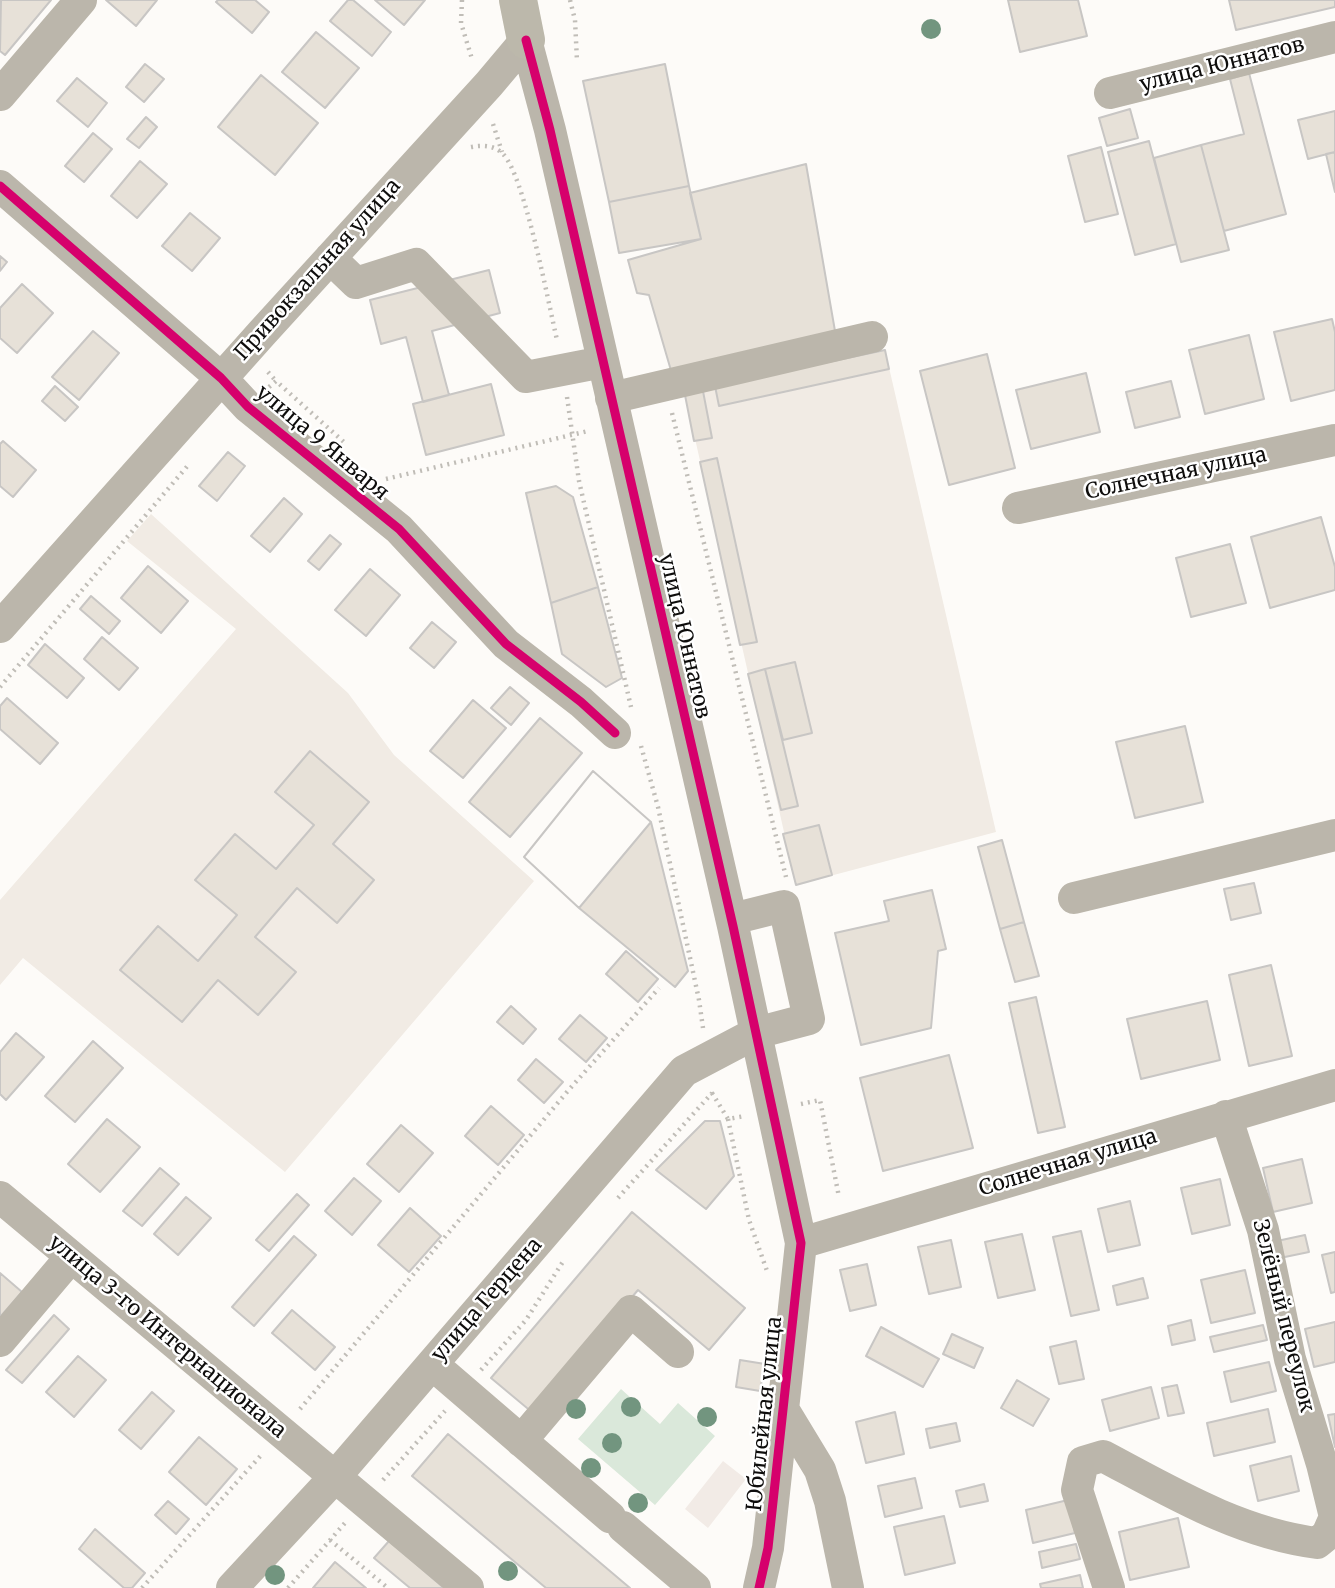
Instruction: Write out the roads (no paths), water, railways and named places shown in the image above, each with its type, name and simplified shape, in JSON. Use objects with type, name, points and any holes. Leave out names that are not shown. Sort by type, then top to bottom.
[{"type":"main road","name":"улица Юннатов","points":[[518,0],[526,40]]},
{"type":"street","points":[[0,95],[80,0]]},
{"type":"street","name":"улица Юннатов","points":[[1110,93],[1335,37]]},
{"type":"street","name":"Привокзальная улица","points":[[0,627],[526,40]]},
{"type":"street","name":"улица Юннатов","points":[[526,40],[550,130],[732,919],[801,1243]]},
{"type":"street","name":"улица 9 Января","points":[[0,186],[221,378],[248,407],[399,530],[506,644],[581,702],[615,733]]},
{"type":"street","points":[[330,258],[356,283],[416,264],[526,377],[603,362]]},
{"type":"street","points":[[614,411],[872,337]]},
{"type":"street","name":"Солнечная улица","points":[[1018,508],[1335,440]]},
{"type":"street","points":[[1074,898],[1335,835]]},
{"type":"street","name":"улица Герцена","points":[[232,1588],[334,1478],[684,1071],[756,1033],[808,1019],[784,906],[732,919]]},
{"type":"street","name":"Солнечная улица","points":[[801,1243],[1335,1085]]},
{"type":"street","name":"Зелёный переулок","points":[[1109,1588],[1077,1490],[1083,1462],[1103,1456],[1208,1511],[1283,1539],[1317,1543],[1327,1535],[1335,1517],[1290,1359],[1263,1230],[1226,1116]]},
{"type":"street","name":"улица 3-го Интернационала","points":[[0,1197],[468,1588]]},
{"type":"street","name":"Юбилейная улица","points":[[759,1588],[768,1548],[801,1243]]},
{"type":"street","points":[[0,1341],[72,1257]]},
{"type":"street","points":[[521,1441],[631,1311],[678,1352]]},
{"type":"street","points":[[432,1364],[695,1588]]},
{"type":"street","name":"Юбилейная улица","points":[[783,1409],[820,1471],[830,1501],[848,1588]]}]
